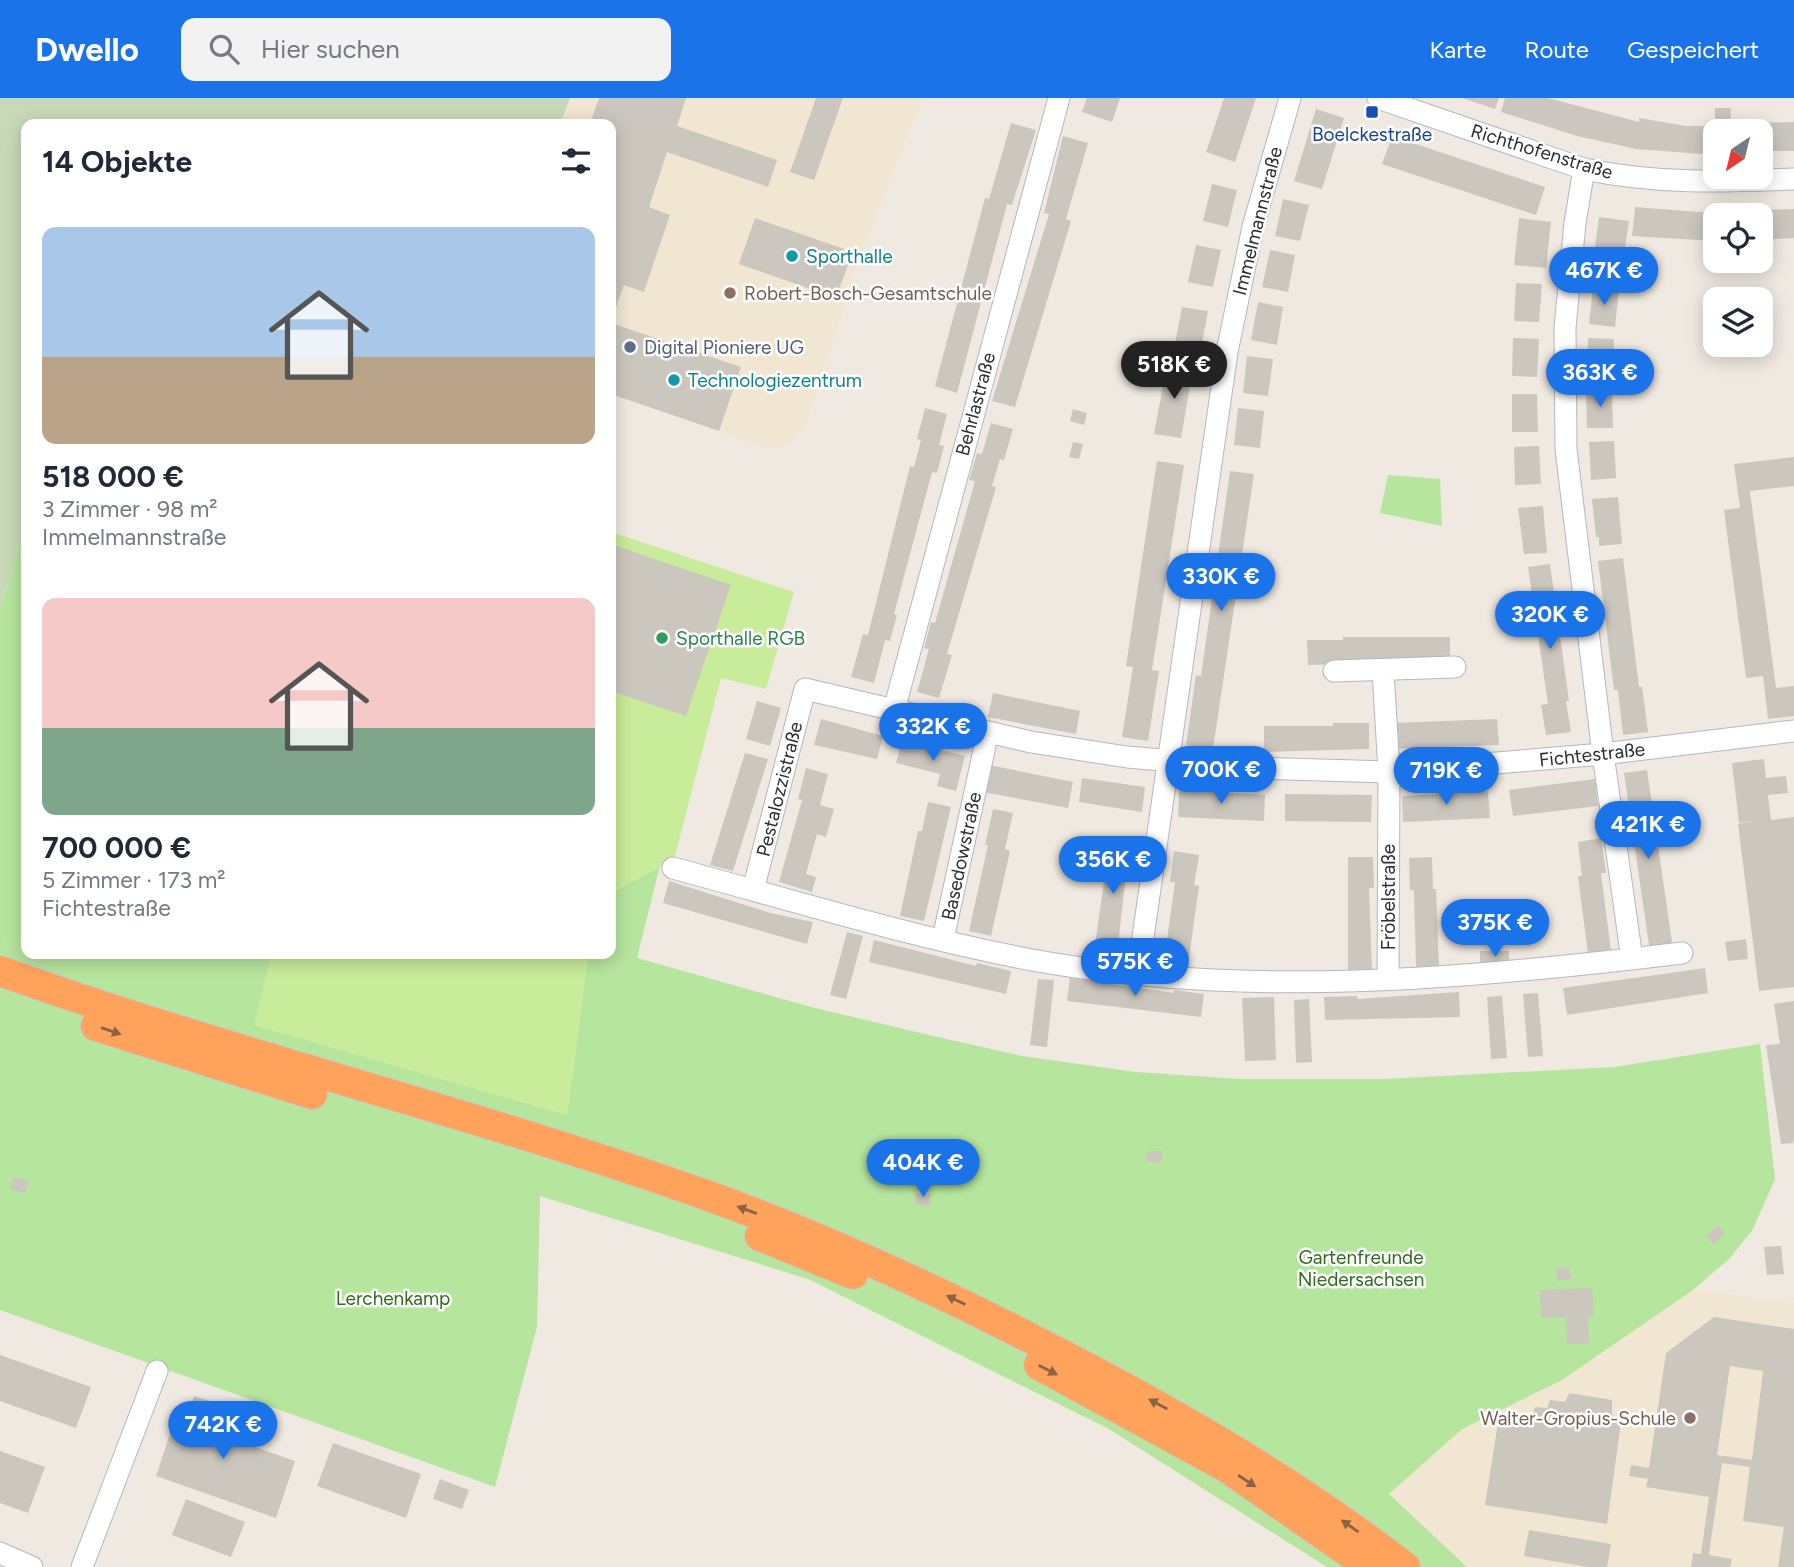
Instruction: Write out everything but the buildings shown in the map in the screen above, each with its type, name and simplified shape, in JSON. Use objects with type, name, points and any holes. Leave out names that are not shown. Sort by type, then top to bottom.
[{"type":"highway","points":[[0,971],[258,1055],[556,1144],[817,1236],[960,1302],[1176,1413],[1296,1488],[1405,1567]]},
{"type":"highway","points":[[0,992],[164,1049],[635,1192],[864,1278],[1163,1430],[1282,1504],[1370,1567]]},
{"type":"street","name":"Behrlastraße","points":[[894,710],[1059,98]]},
{"type":"street","name":"Immelmannstraße","points":[[1138,972],[1234,309],[1253,227],[1290,98]]},
{"type":"street","name":"Richthofenstraße","points":[[1378,98],[1409,103],[1584,169],[1662,182],[1794,179]]},
{"type":"street","points":[[1584,169],[1570,270],[1564,394],[1573,520],[1632,959]]},
{"type":"street","points":[[1334,671],[1455,667]]},
{"type":"street","points":[[1383,670],[1389,772]]},
{"type":"street","name":"Fichtestraße","points":[[805,689],[1082,751],[1168,762],[1389,772],[1603,754],[1794,731]]},
{"type":"street","name":"Pestalozzistraße","points":[[753,890],[805,689]]},
{"type":"street","name":"Basedowstraße","points":[[943,939],[988,732]]},
{"type":"street","name":"Fröbelstraße","points":[[1388,979],[1389,772]]},
{"type":"street","points":[[673,868],[753,890]]},
{"type":"street","name":"Basedowstraße","points":[[753,890],[1033,960],[1138,972]]},
{"type":"street","name":"Fröbelstraße","points":[[1138,972],[1234,980],[1480,976],[1682,953]]},
{"type":"street","points":[[82,1567],[157,1371]]},
{"type":"street","points":[[0,1553],[32,1567]]},
{"type":"shaded area","name":"Robert-Bosch-Gesamtschule","points":[[570,98],[922,98],[858,262],[805,426],[791,444],[770,448],[719,431],[741,367],[616,324],[616,119],[562,119]]},
{"type":"shaded area","points":[[1693,1290],[1794,1303],[1794,1567],[1467,1567],[1388,1494],[1462,1429],[1562,1380]]},
{"type":"green space","points":[[0,98],[570,98],[562,119],[21,119],[21,543],[0,608]]},
{"type":"green space","points":[[1388,475],[1440,479],[1442,526],[1380,513]]},
{"type":"green space","points":[[616,534],[794,592],[766,689],[721,678],[674,860],[616,890]]},
{"type":"green space","points":[[21,543],[21,959],[271,959],[255,1025],[567,1115],[587,959],[616,959],[616,890],[660,865],[637,958],[811,1007],[1022,1056],[1136,1072],[1240,1079],[1385,1079],[1614,1067],[1760,1044],[1775,1179],[1753,1229],[1730,1258],[1693,1290],[1562,1380],[1462,1429],[1389,1494],[1467,1567],[1327,1567],[1109,1429],[808,1279],[540,1196],[537,1327],[495,1487],[0,1310],[0,608]]},
{"type":"green space","points":[[271,959],[587,959],[567,1115],[254,1025]]},
{"type":"place","name":"Boelckestraße","points":[[1372,112]]},
{"type":"place","name":"Sporthalle","points":[[792,256]]},
{"type":"place","name":"Robert-Bosch-Gesamtschule","points":[[730,293]]},
{"type":"place","name":"Digital Pioniere UG","points":[[630,347]]},
{"type":"place","name":"Technologiezentrum","points":[[674,380]]},
{"type":"place","name":"Sporthalle RGB","points":[[662,638]]},
{"type":"place","name":"Walter-Gropius-Schule","points":[[1690,1418]]},
{"type":"park label","name":"Gartenfreunde Niedersachsen","points":[[1361,1268]]},
{"type":"park label","name":"Lerchenkamp","points":[[393,1298]]}]
